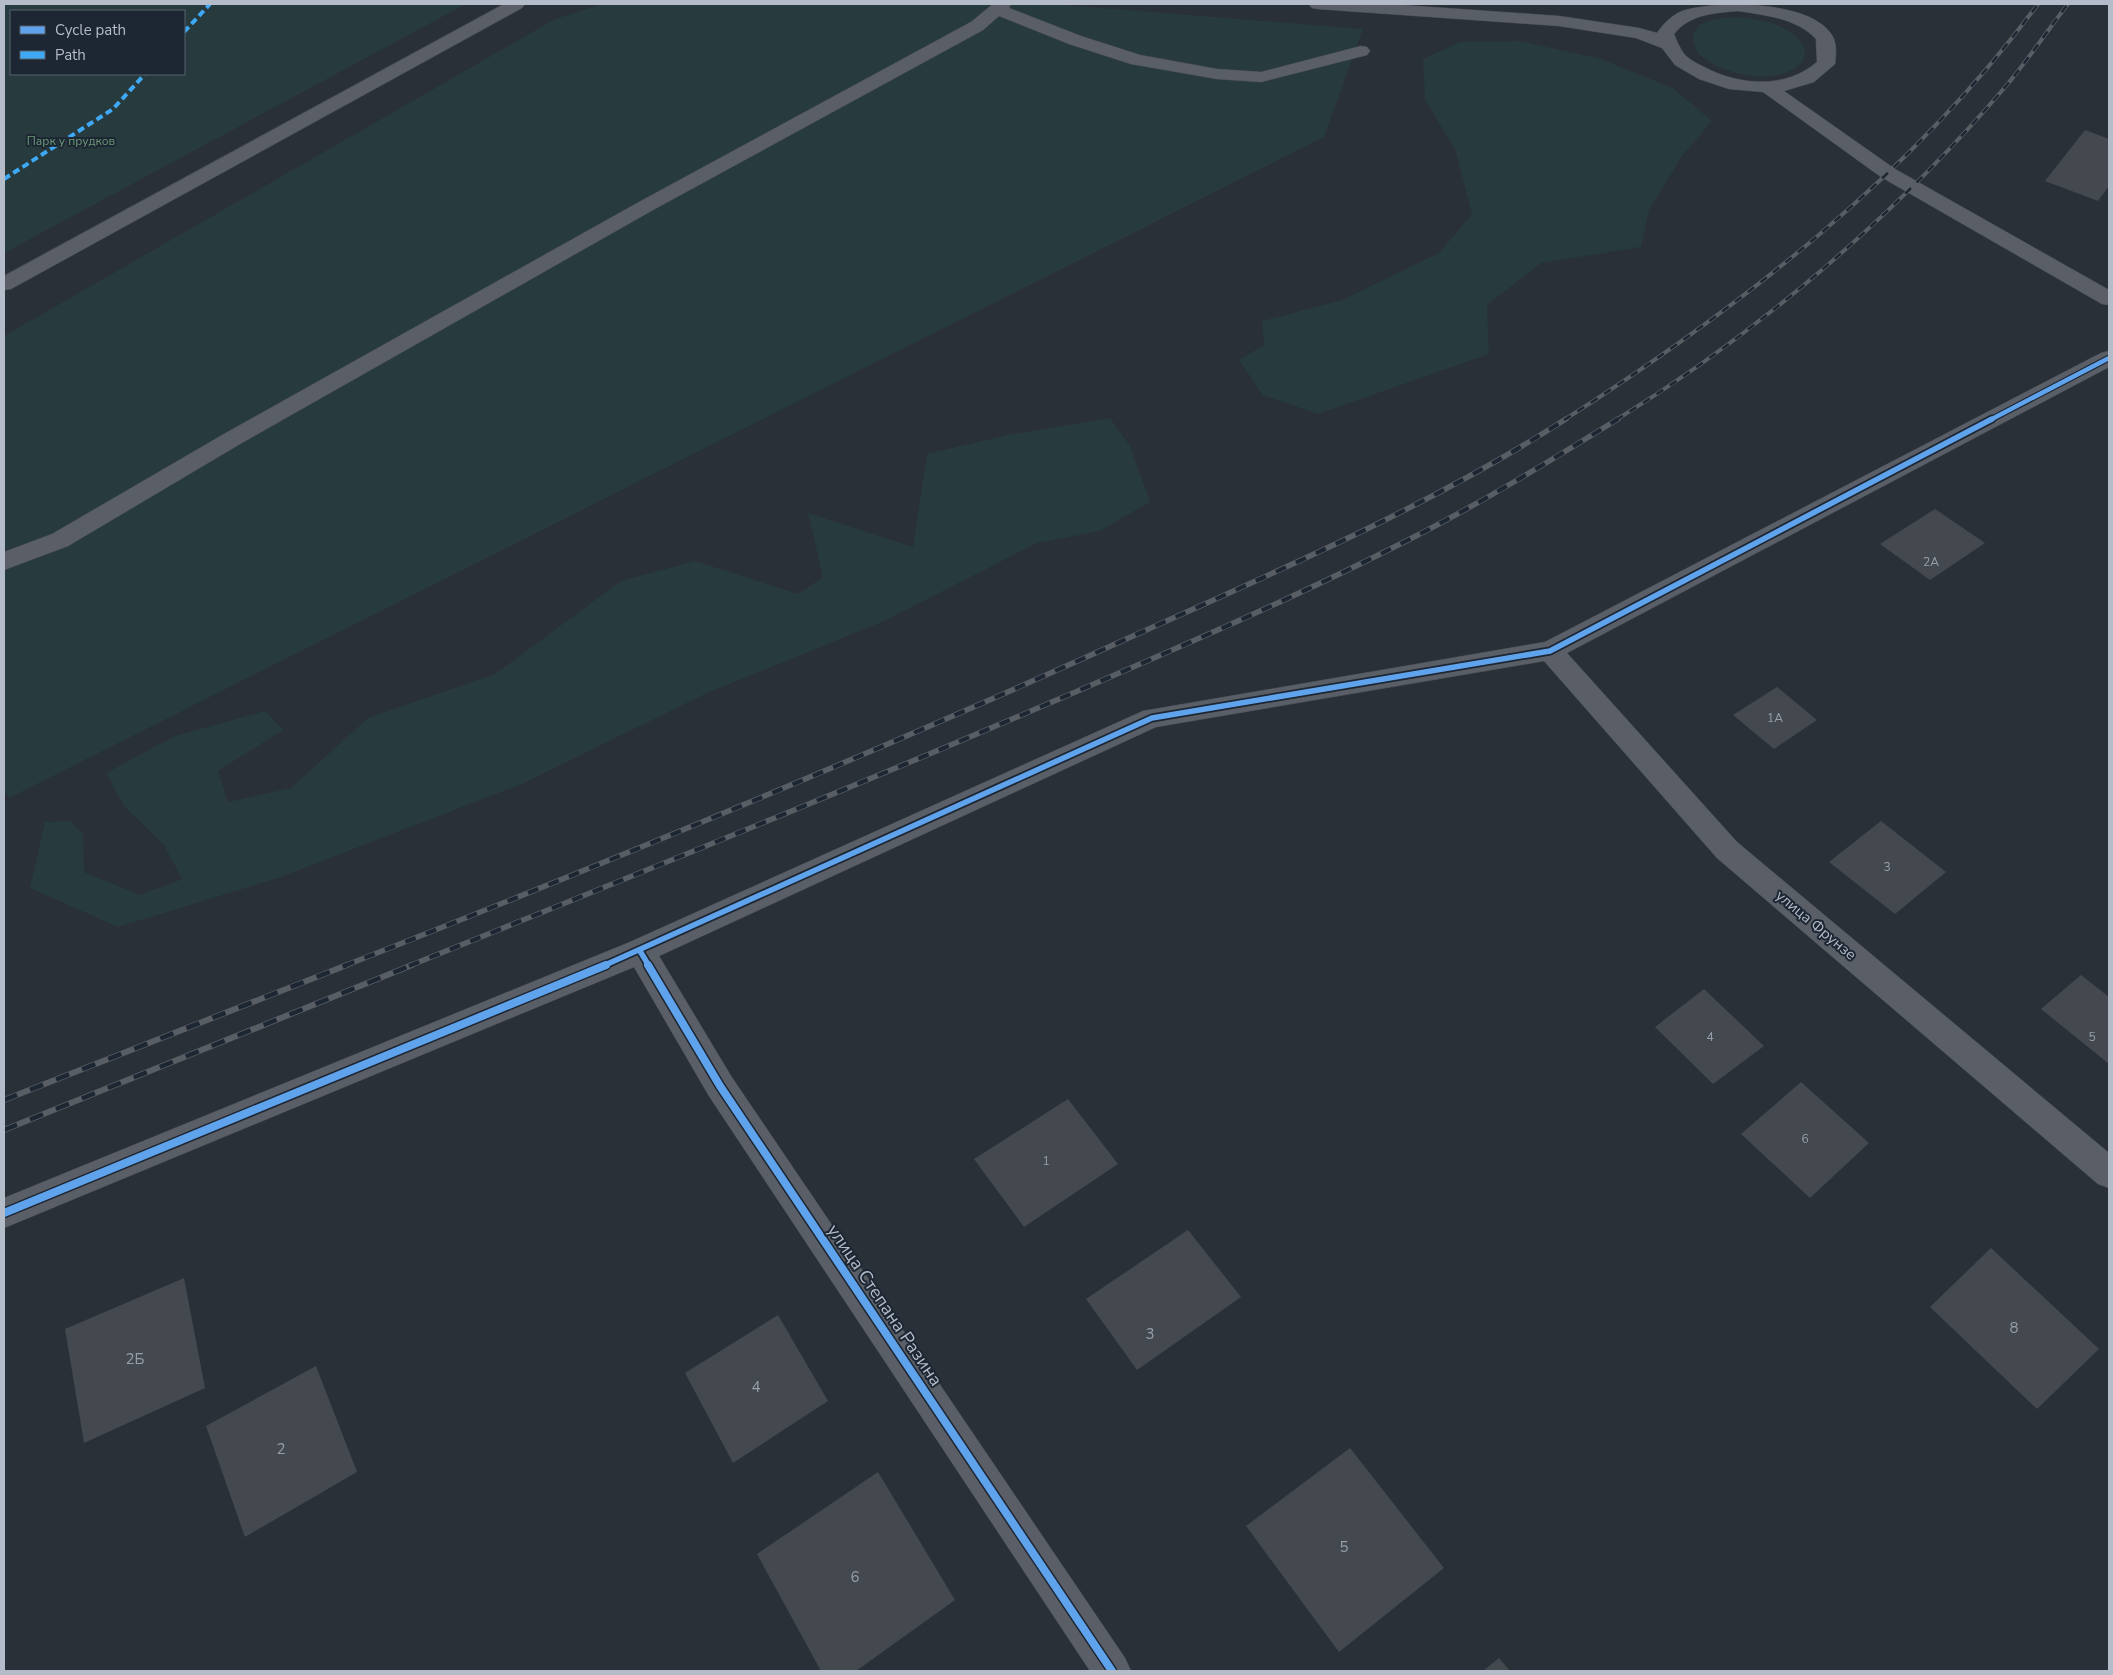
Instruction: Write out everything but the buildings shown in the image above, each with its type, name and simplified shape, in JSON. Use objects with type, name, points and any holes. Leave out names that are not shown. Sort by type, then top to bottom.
[{"type":"street","points":[[4,284],[516,4]]},
{"type":"street","points":[[1318,4],[1452,8],[1670,36]]},
{"type":"street","points":[[1769,11],[1793,4]]},
{"type":"street","points":[[1807,23],[1812,4]]},
{"type":"street","points":[[4,561],[60,540],[275,414],[655,202],[977,26],[1000,6],[1075,40],[1137,60],[1216,74],[1261,77],[1361,51]]},
{"type":"street","points":[[1738,6],[1769,11],[1807,23],[1824,37],[1827,52],[1826,64],[1813,75],[1794,83],[1767,87],[1734,85],[1707,77],[1679,60],[1670,36],[1682,16],[1707,8],[1738,6]]},
{"type":"street","points":[[1793,106],[1794,83]]},
{"type":"street","points":[[1767,87],[1888,173],[2109,299]]},
{"type":"street","points":[[4,1213],[640,951],[1152,718],[1550,651],[2109,358]]},
{"type":"street","name":"улица Фрунзе","points":[[1550,651],[1727,850],[2109,1173]]},
{"type":"street","name":"улица Степана Разина","points":[[640,951],[720,1086],[1112,1671]]},
{"type":"green space","name":"Парк у прудков","points":[[4,4],[466,4],[4,253]]},
{"type":"green space","points":[[603,4],[1054,4],[1363,29],[1324,137],[9,798],[4,792],[4,336],[555,19]]},
{"type":"green space","points":[[1733,17],[1766,22],[1779,26],[1795,35],[1805,49],[1805,56],[1802,62],[1788,72],[1768,76],[1740,74],[1714,65],[1698,52],[1693,42],[1694,32],[1703,23]]},
{"type":"green space","points":[[1519,41],[1601,59],[1673,88],[1712,121],[1682,156],[1649,210],[1641,247],[1541,263],[1487,305],[1489,354],[1318,414],[1263,395],[1239,360],[1264,345],[1262,321],[1342,300],[1439,253],[1472,214],[1455,149],[1425,100],[1423,59],[1460,42]]},
{"type":"green space","points":[[1110,418],[1130,446],[1150,502],[1100,531],[1037,543],[882,622],[707,693],[522,784],[278,878],[118,927],[30,888],[45,822],[70,821],[83,834],[84,872],[140,895],[182,879],[164,845],[124,806],[106,773],[175,736],[265,711],[283,730],[218,771],[228,802],[291,788],[368,718],[495,674],[621,581],[695,561],[798,594],[823,577],[808,513],[913,547],[927,454],[1008,435]]},
{"type":"railway","points":[[1564,420],[1630,377],[1695,331],[1759,284],[1820,234],[1879,181],[1936,125],[1989,66],[2038,4]]},
{"type":"railway","points":[[1616,420],[1723,348],[1824,268],[1872,225],[1964,134],[2006,86],[2068,4]]},
{"type":"railway","points":[[344,966],[740,806],[1035,680],[1354,535],[1462,480],[1566,419]]},
{"type":"railway","points":[[409,966],[887,772],[1229,625],[1437,525],[1618,419]]},
{"type":"railway","points":[[4,1100],[347,965]]},
{"type":"railway","points":[[4,1130],[412,965]]},
{"type":"marked path","points":[[185,31],[210,4]]},
{"type":"marked path","points":[[4,179],[113,109],[144,75]]},
{"type":"cycle path","points":[[4,1213],[640,951],[1152,718],[1550,651],[2109,358]]},
{"type":"cycle path","points":[[640,951],[720,1086],[1112,1671]]}]
